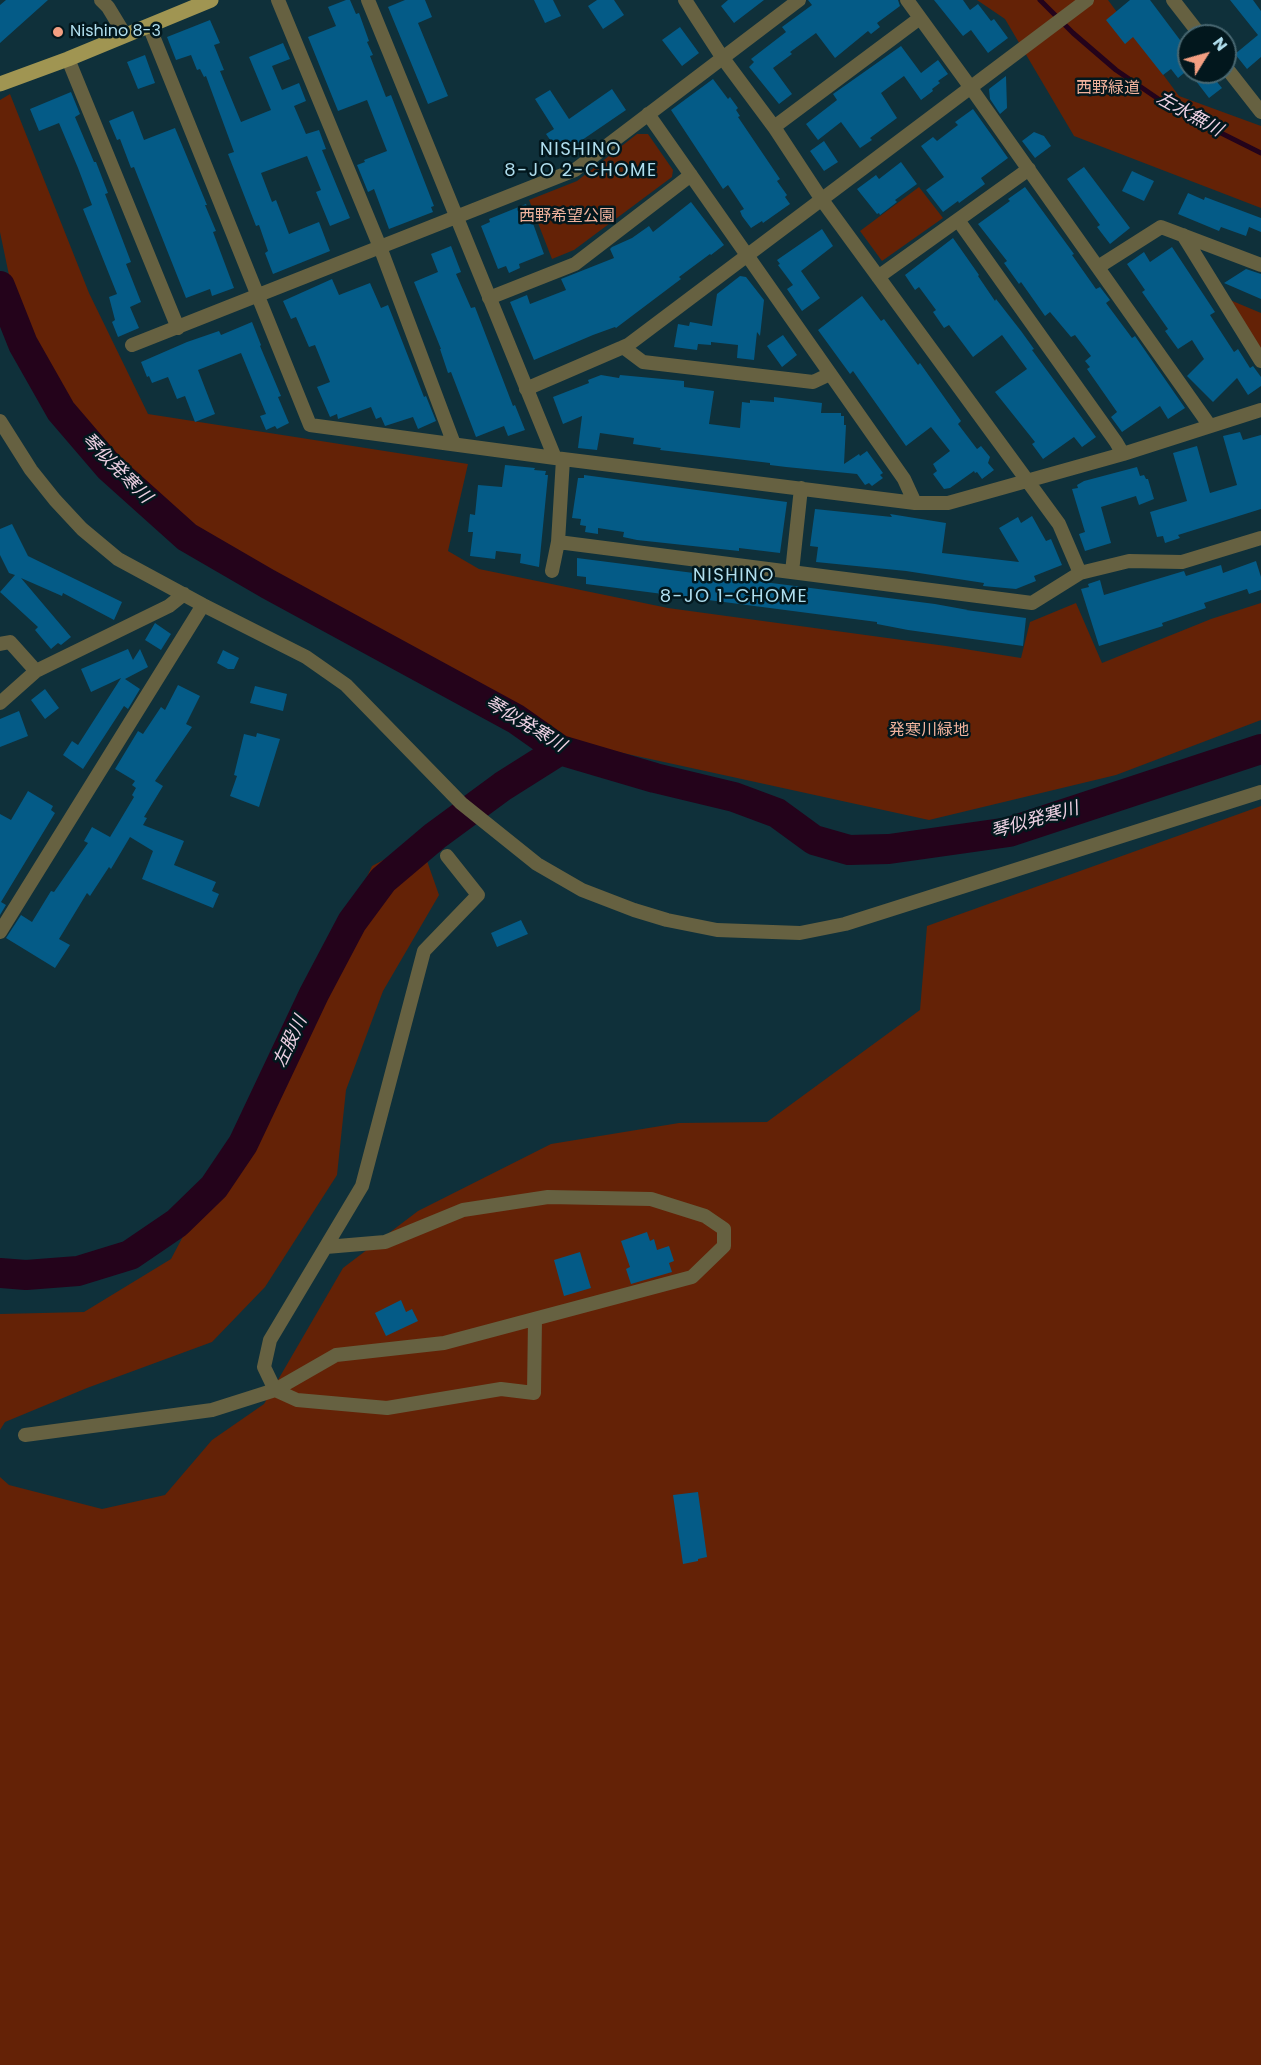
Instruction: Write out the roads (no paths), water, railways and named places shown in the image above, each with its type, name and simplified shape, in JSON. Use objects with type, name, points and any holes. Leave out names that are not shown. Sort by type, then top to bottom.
[{"type":"main road","points":[[3,83],[211,0]]},
{"type":"street","points":[[101,0],[108,7],[125,35]]},
{"type":"street","points":[[278,0],[380,247],[454,444]]},
{"type":"street","points":[[368,0],[526,389],[559,459],[558,542],[552,571]]},
{"type":"street","points":[[684,0],[722,57],[774,127],[822,200],[1059,524],[1080,573]]},
{"type":"street","points":[[132,345],[575,170],[799,0]]},
{"type":"street","points":[[907,0],[1210,426]]},
{"type":"street","points":[[526,389],[623,346],[748,256],[1087,0]]},
{"type":"street","points":[[1173,0],[1192,24]]},
{"type":"street","points":[[774,127],[920,18]]},
{"type":"street","points":[[149,26],[310,425],[559,459],[915,503],[948,503],[1122,454],[1261,410]]},
{"type":"street","points":[[68,58],[178,328]]},
{"type":"street","points":[[1237,81],[1261,112]]},
{"type":"street","points":[[648,114],[904,479],[915,503]]},
{"type":"street","points":[[878,277],[1029,169]]},
{"type":"street","points":[[489,298],[575,264],[691,175]]},
{"type":"street","points":[[958,220],[1116,441],[1122,454]]},
{"type":"street","points":[[1098,267],[1161,227],[1261,265]]},
{"type":"street","points":[[1183,235],[1261,361]]},
{"type":"street","points":[[623,346],[643,362],[813,382],[830,374]]},
{"type":"street","points":[[0,421],[55,500],[82,529],[118,559],[306,657],[346,686],[461,803],[498,834],[537,864],[582,890],[634,910],[717,930],[800,933],[845,924],[1261,792]]},
{"type":"street","points":[[792,572],[801,488]]},
{"type":"street","points":[[558,542],[1032,603],[1080,573],[1129,561],[1182,562],[1261,538]]},
{"type":"street","points":[[0,704],[36,671],[169,606],[184,594]]},
{"type":"street","points":[[0,932],[203,605]]},
{"type":"street","points":[[0,644],[10,642],[36,671]]},
{"type":"street","points":[[447,856],[478,896],[424,951],[362,1186],[270,1340],[264,1367],[275,1390],[297,1400],[387,1408],[501,1389],[534,1393],[535,1319]]},
{"type":"street","points":[[25,1435],[212,1410],[275,1390],[336,1354],[444,1343],[692,1277],[724,1246],[723,1229],[705,1216],[651,1199],[548,1197],[463,1210],[385,1242],[326,1247]]},
{"type":"waterway","name":"左水無川","points":[[1040,0],[1073,33],[1116,70],[1173,109],[1261,153]]},
{"type":"waterway","name":"琴似発寒川","points":[[0,286],[23,344],[61,411],[109,467],[187,537],[268,584],[516,719],[560,750],[655,778],[734,797],[777,813],[814,840],[849,850],[889,849],[1009,832],[1261,749]]},
{"type":"waterway","name":"左股川","points":[[0,1273],[26,1275],[78,1271],[130,1255],[177,1223],[214,1187],[243,1144],[314,994],[352,922],[383,880],[435,836],[503,786],[560,750]]},
{"type":"place","name":"Nishino 8-3","points":[[58,32]]},
{"type":"district","name":"NISHINO 8-JO 2-CHOME","points":[[581,160]]},
{"type":"district","name":"NISHINO 8-JO 1-CHOME","points":[[734,586]]},
{"type":"park label","name":"西野緑道","points":[[1108,89]]},
{"type":"park label","name":"西野希望公園","points":[[567,217]]},
{"type":"park label","name":"発寒川緑地","points":[[929,731]]}]
